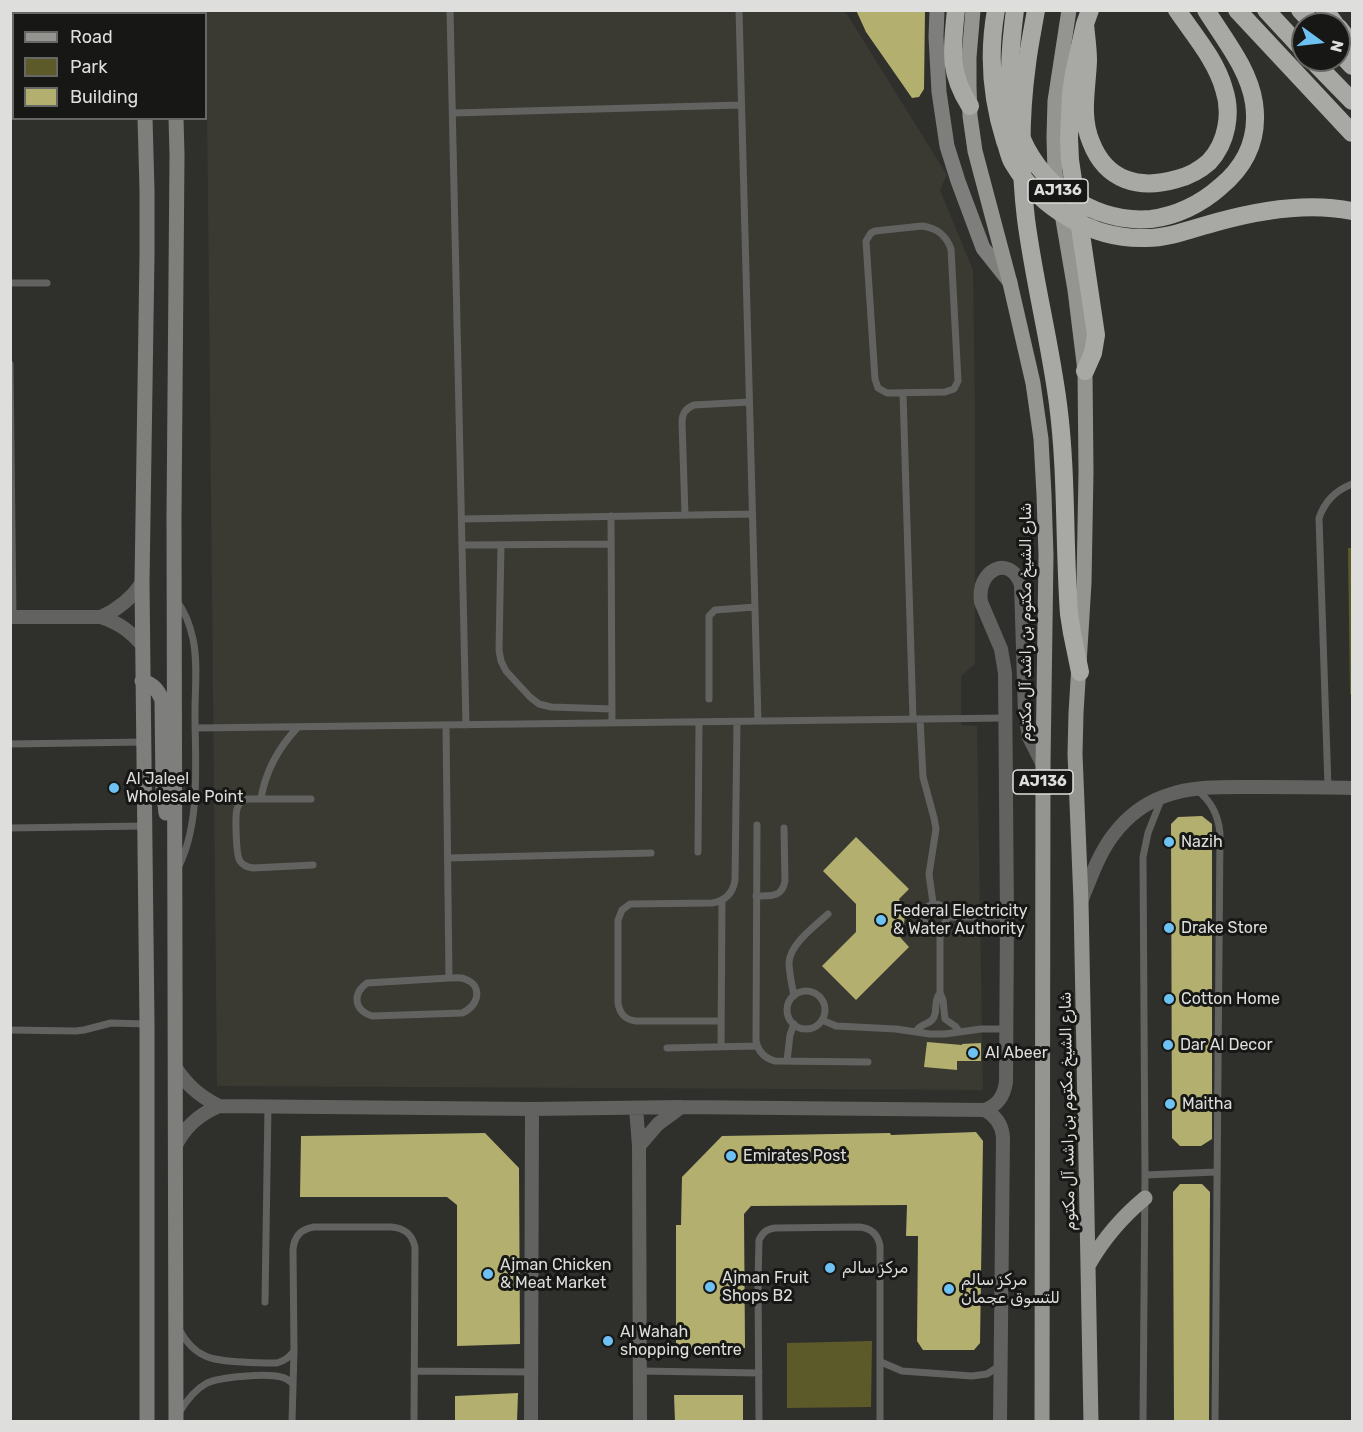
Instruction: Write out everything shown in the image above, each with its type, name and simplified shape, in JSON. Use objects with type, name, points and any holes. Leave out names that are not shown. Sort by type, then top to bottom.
[{"type":"highway","points":[[956,10],[954,71],[960,89],[970,106]]},
{"type":"highway","points":[[996,10],[993,24],[994,93],[1000,126],[1012,161],[1030,188],[1056,210],[1073,220],[1102,234],[1124,238],[1147,238],[1168,235],[1240,215],[1271,210],[1328,208],[1353,211]]},
{"type":"highway","points":[[1015,10],[1010,70],[1012,100],[1018,129],[1030,156],[1047,178],[1065,195],[1119,217],[1152,219],[1178,213],[1205,199],[1238,171],[1250,148],[1255,116],[1252,92],[1236,57],[1206,10]]},
{"type":"highway","points":[[1036,10],[1023,104],[1023,181],[1031,248],[1058,404],[1069,614],[1080,672]]},
{"type":"highway","points":[[1087,17],[1088,58],[1084,103],[1087,130],[1094,150],[1108,168],[1125,180],[1148,184],[1161,183],[1185,177],[1208,162],[1221,143],[1227,122],[1225,89],[1203,47],[1177,10]]},
{"type":"highway","points":[[1237,10],[1353,133]]},
{"type":"highway","points":[[1266,10],[1291,37]]},
{"type":"highway","points":[[1085,370],[1093,354],[1096,335],[1070,160],[1069,138],[1071,94],[1087,17]]},
{"type":"highway","points":[[1324,72],[1353,101]]},
{"type":"main road","points":[[937,10],[939,92],[947,146],[983,248],[1010,283]]},
{"type":"main road","name":"شارع الشيخ مكتوم بن راشد آل مكتوم","points":[[973,10],[969,57],[970,106],[975,151],[1010,283],[1033,383],[1041,439],[1046,555],[1043,765],[1042,1422]]},
{"type":"main road","name":"شارع الشيخ مكتوم بن راشد آل مكتوم","points":[[1069,10],[1055,101],[1054,137],[1055,172],[1075,290],[1085,370],[1085,554],[1075,754],[1081,901],[1091,1422]]},
{"type":"main road","points":[[145,120],[147,255],[142,681],[147,1024],[147,1422]]},
{"type":"main road","points":[[176,120],[174,596],[176,1420]]},
{"type":"main road","points":[[142,681],[153,686],[162,700],[164,801],[174,838]]},
{"type":"main road","points":[[1089,1264],[1113,1228],[1145,1198]]},
{"type":"street","points":[[175,1067],[193,1090],[205,1100],[219,1106],[985,1110],[998,1102],[1005,1089],[1007,916],[1004,657],[981,602],[980,594],[984,578],[996,569],[1002,568],[1015,573],[1021,585],[1025,713],[1029,737],[1043,765]]},
{"type":"street","points":[[101,617],[124,604],[142,583]]},
{"type":"street","points":[[12,617],[101,617],[124,627],[142,645]]},
{"type":"street","points":[[1081,901],[1102,852],[1113,834],[1144,806],[1163,797],[1196,789],[1227,787],[1353,788]]},
{"type":"street","points":[[175,1147],[186,1129],[200,1115],[219,1106]]},
{"type":"street","points":[[639,1146],[658,1124],[681,1107]]},
{"type":"street","points":[[636,1108],[639,1146],[640,1422]]},
{"type":"street","points":[[531,1422],[532,1109]]},
{"type":"street","points":[[985,1110],[996,1118],[1003,1137],[1000,1422]]},
{"type":"lane","points":[[450,10],[466,725]]},
{"type":"lane","points":[[739,10],[758,722]]},
{"type":"lane","points":[[453,113],[741,105]]},
{"type":"lane","points":[[922,226],[941,233],[951,249],[958,381],[950,391],[903,393],[882,391],[878,388],[875,379],[866,241],[871,233],[880,229],[922,226]]},
{"type":"lane","points":[[10,283],[46,283]]},
{"type":"lane","points":[[10,364],[12,617]]},
{"type":"lane","points":[[903,393],[916,719],[923,777],[936,829],[929,874],[933,903]]},
{"type":"lane","points":[[685,515],[682,422],[684,413],[694,405],[749,402]]},
{"type":"lane","points":[[1328,788],[1319,518],[1330,498],[1353,484]]},
{"type":"lane","points":[[462,519],[752,514]]},
{"type":"lane","points":[[611,516],[612,723]]},
{"type":"lane","points":[[462,545],[611,544]]},
{"type":"lane","points":[[501,545],[499,650],[506,671],[534,701],[545,706],[612,709]]},
{"type":"lane","points":[[174,596],[182,608],[193,637],[195,652],[193,816],[187,847],[174,876]]},
{"type":"lane","points":[[710,699],[709,616],[715,610],[755,607]]},
{"type":"lane","points":[[195,728],[1005,718]]},
{"type":"lane","points":[[698,852],[699,722]]},
{"type":"lane","points":[[721,1021],[636,1021],[623,1015],[618,1007],[618,920],[622,910],[630,904],[712,903],[730,894],[735,880],[737,722]]},
{"type":"lane","points":[[446,725],[449,978]]},
{"type":"lane","points":[[261,798],[273,759],[298,727]]},
{"type":"lane","points":[[10,744],[143,742]]},
{"type":"lane","points":[[1196,789],[1210,804],[1219,822],[1220,833],[1215,1422]]},
{"type":"lane","points":[[1143,1422],[1146,1175],[1143,857],[1152,821],[1163,797]]},
{"type":"lane","points":[[311,799],[261,798],[242,801],[237,809],[237,854],[241,862],[248,867],[313,865]]},
{"type":"lane","points":[[757,825],[757,1046],[760,1052],[769,1059],[868,1062]]},
{"type":"lane","points":[[10,828],[145,826]]},
{"type":"lane","points":[[756,896],[776,895],[783,890],[784,828]]},
{"type":"lane","points":[[448,858],[651,853]]},
{"type":"lane","points":[[721,1047],[722,900]]},
{"type":"lane","points":[[933,903],[942,905],[948,917],[944,925],[940,927],[930,927],[923,919],[925,909],[933,903]]},
{"type":"lane","points":[[794,996],[789,968],[791,955],[797,943],[828,914]]},
{"type":"lane","points":[[948,917],[1007,916]]},
{"type":"lane","points":[[940,927],[940,993],[945,1018],[959,1031]]},
{"type":"lane","points":[[449,978],[467,980],[475,989],[476,1002],[468,1011],[372,1016],[365,1014],[357,1002],[361,988],[367,983],[449,978]]},
{"type":"lane","points":[[800,993],[813,993],[822,1001],[824,1007],[822,1020],[812,1028],[799,1028],[790,1019],[788,1013],[790,1001],[800,993]]},
{"type":"lane","points":[[916,1032],[920,1026],[933,1018],[935,1000],[940,993]]},
{"type":"lane","points":[[822,1020],[836,1026],[937,1034],[1006,1029]]},
{"type":"lane","points":[[10,1030],[76,1031],[111,1023],[147,1024]]},
{"type":"lane","points":[[787,1061],[790,1035],[794,1024]]},
{"type":"lane","points":[[667,1048],[757,1046]]},
{"type":"lane","points":[[265,1302],[268,1106]]},
{"type":"lane","points":[[1146,1175],[1216,1172]]},
{"type":"lane","points":[[292,1422],[293,1250],[296,1236],[307,1228],[314,1227],[398,1227],[410,1234],[415,1247],[414,1422]]},
{"type":"lane","points":[[759,1422],[759,1240],[765,1231],[775,1228],[859,1227],[876,1234],[880,1246],[880,1422]]},
{"type":"lane","points":[[176,1320],[186,1341],[204,1356],[214,1360],[277,1363],[284,1361],[294,1351]]},
{"type":"lane","points":[[880,1362],[902,1371],[972,1376],[987,1374],[1001,1365]]},
{"type":"lane","points":[[414,1371],[531,1372]]},
{"type":"lane","points":[[640,1371],[759,1373]]},
{"type":"lane","points":[[176,1420],[189,1398],[217,1379],[276,1376],[293,1384]]},
{"type":"shaded area","points":[[845,11],[947,175],[940,190],[973,270],[975,664],[961,676],[961,725],[977,726],[983,1090],[217,1086],[206,12]]},
{"type":"green space","points":[[1348,548],[1352,548],[1352,694],[1350,694]]},
{"type":"green space","points":[[872,1341],[871,1407],[787,1408],[787,1343]]},
{"type":"building","points":[[856,10],[925,10],[924,89],[919,97],[912,98],[866,32]]},
{"type":"building","points":[[1202,816],[1212,824],[1212,1139],[1201,1146],[1180,1146],[1172,1138],[1171,824],[1178,817]]},
{"type":"building","name":"Federal Electricity & Water Authority","points":[[856,837],[909,889],[899,899],[905,916],[903,930],[899,936],[909,947],[856,1000],[822,966],[856,932],[856,904],[823,871]]},
{"type":"building","points":[[927,1042],[962,1045],[981,1043],[981,1061],[957,1061],[957,1070],[924,1067]]},
{"type":"building","points":[[976,1132],[983,1141],[980,1343],[974,1350],[923,1350],[917,1341],[918,1236],[906,1236],[907,1205],[751,1206],[744,1214],[745,1348],[676,1349],[676,1225],[681,1225],[682,1177],[722,1136]]},
{"type":"building","name":"Ajman Chicken & Meat Market","points":[[485,1133],[519,1168],[520,1344],[457,1346],[457,1205],[447,1197],[300,1197],[301,1136]]},
{"type":"building","points":[[1180,1184],[1202,1184],[1210,1192],[1209,1422],[1174,1422],[1173,1192]]},
{"type":"building","points":[[518,1393],[517,1422],[455,1422],[455,1396]]},
{"type":"building","points":[[674,1395],[743,1395],[743,1422],[675,1422]]},
{"type":"place","name":"Al Jaleel Wholesale Point","points":[[114,788]]},
{"type":"place","name":"Nazih","points":[[1169,842]]},
{"type":"place","name":"Federal Electricity & Water Authority","points":[[881,920]]},
{"type":"place","name":"Drake Store","points":[[1169,928]]},
{"type":"place","name":"Cotton Home","points":[[1169,999]]},
{"type":"place","name":"Dar Al Decor","points":[[1168,1045]]},
{"type":"place","name":"Al Abeer","points":[[973,1053]]},
{"type":"place","name":"Maitha","points":[[1170,1104]]},
{"type":"place","name":"Emirates Post","points":[[731,1156]]},
{"type":"place","name":"مركز سالم","points":[[830,1268]]},
{"type":"place","name":"Ajman Chicken & Meat Market","points":[[488,1274]]},
{"type":"place","name":"Ajman Fruit Shops B2","points":[[710,1287]]},
{"type":"place","name":"مركز سالم للتسوق عجمان","points":[[949,1289]]},
{"type":"place","name":"Al Wahah shopping centre","points":[[608,1341]]}]
